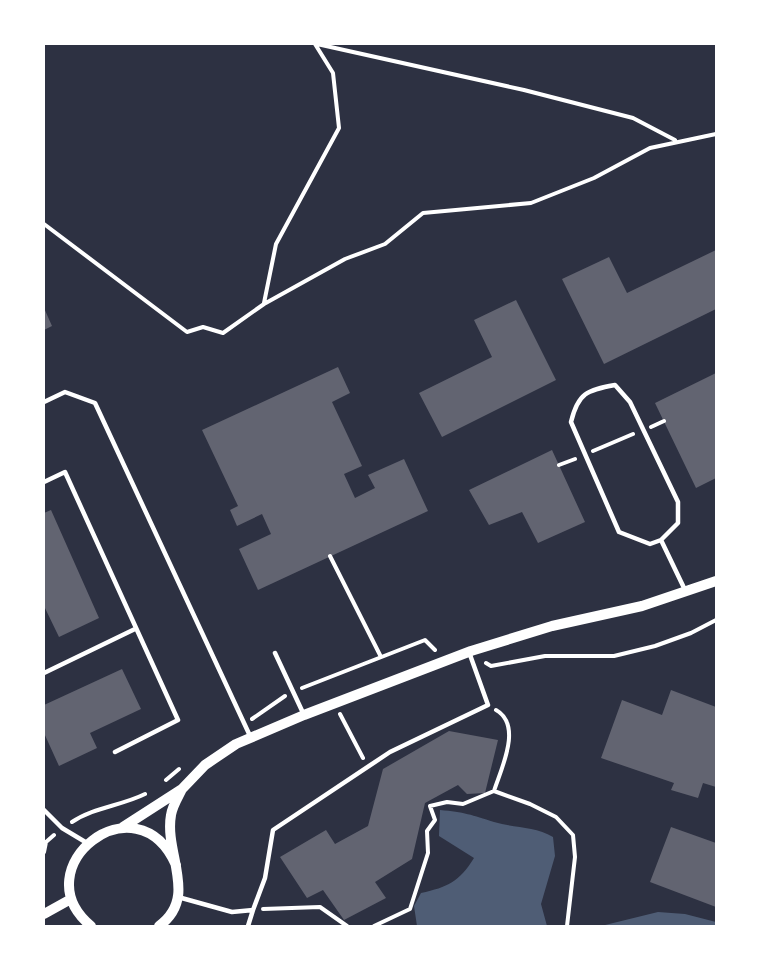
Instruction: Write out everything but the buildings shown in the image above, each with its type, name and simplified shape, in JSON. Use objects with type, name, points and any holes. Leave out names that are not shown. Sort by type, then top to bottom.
[{"type":"street","points":[[123,827],[182,789],[205,765],[251,738],[304,715],[470,651],[552,626],[686,593],[717,581]]},
{"type":"street","points":[[159,927],[173,910],[178,897],[180,884],[170,838],[171,814],[182,789]]},
{"type":"street","points":[[80,927],[71,899],[69,879],[74,862],[87,843],[110,829],[123,827],[151,834],[164,846],[176,865]]},
{"type":"street","points":[[44,914],[71,899]]},
{"type":"street","points":[[77,913],[91,927]]},
{"type":"lane","points":[[615,385],[630,402],[678,502],[678,523],[661,540],[650,544],[620,532],[585,455],[571,422],[575,403],[592,389],[615,385]]},
{"type":"lane","points":[[44,402],[65,392],[95,403],[251,738]]},
{"type":"lane","points":[[44,482],[65,472],[177,720],[115,752]]},
{"type":"lane","points":[[661,540],[686,593]]},
{"type":"lane","points":[[44,673],[135,629]]},
{"type":"lane","points":[[248,927],[265,878],[273,830],[390,752],[488,705],[470,651]]},
{"type":"lane","points":[[275,653],[304,715]]},
{"type":"lane","points":[[44,810],[62,828],[87,843]]},
{"type":"lane","points":[[178,897],[232,912],[254,910]]},
{"type":"path","points":[[316,44],[524,90],[633,118],[676,140]]},
{"type":"path","points":[[264,304],[276,244],[339,128],[333,73],[316,44]]},
{"type":"path","points":[[44,224],[187,332],[203,327],[223,333],[264,304],[345,259],[385,244],[423,213],[531,203],[594,178],[650,148],[676,140],[717,134]]},
{"type":"path","points":[[559,465],[664,421]]},
{"type":"path","points":[[330,556],[381,657]]},
{"type":"path","points":[[470,651],[491,666],[545,656],[614,656],[664,643],[717,620]]},
{"type":"path","points":[[335,704],[368,766]]},
{"type":"path","points":[[488,705],[503,714],[510,725],[506,753],[494,791]]},
{"type":"path","points":[[374,927],[410,909],[428,854],[427,831],[435,820],[430,806],[447,802],[463,804],[494,791],[530,804],[556,817],[573,835],[575,857],[567,927]]},
{"type":"path","points":[[254,910],[320,907],[347,927]]},
{"type":"water","points":[[440,810],[532,829],[553,837],[555,856],[541,904],[547,926],[417,926],[414,906],[421,893],[452,882],[463,873],[474,858],[439,836]]},
{"type":"water","points":[[658,912],[685,914],[716,922],[716,926],[601,926]]}]
